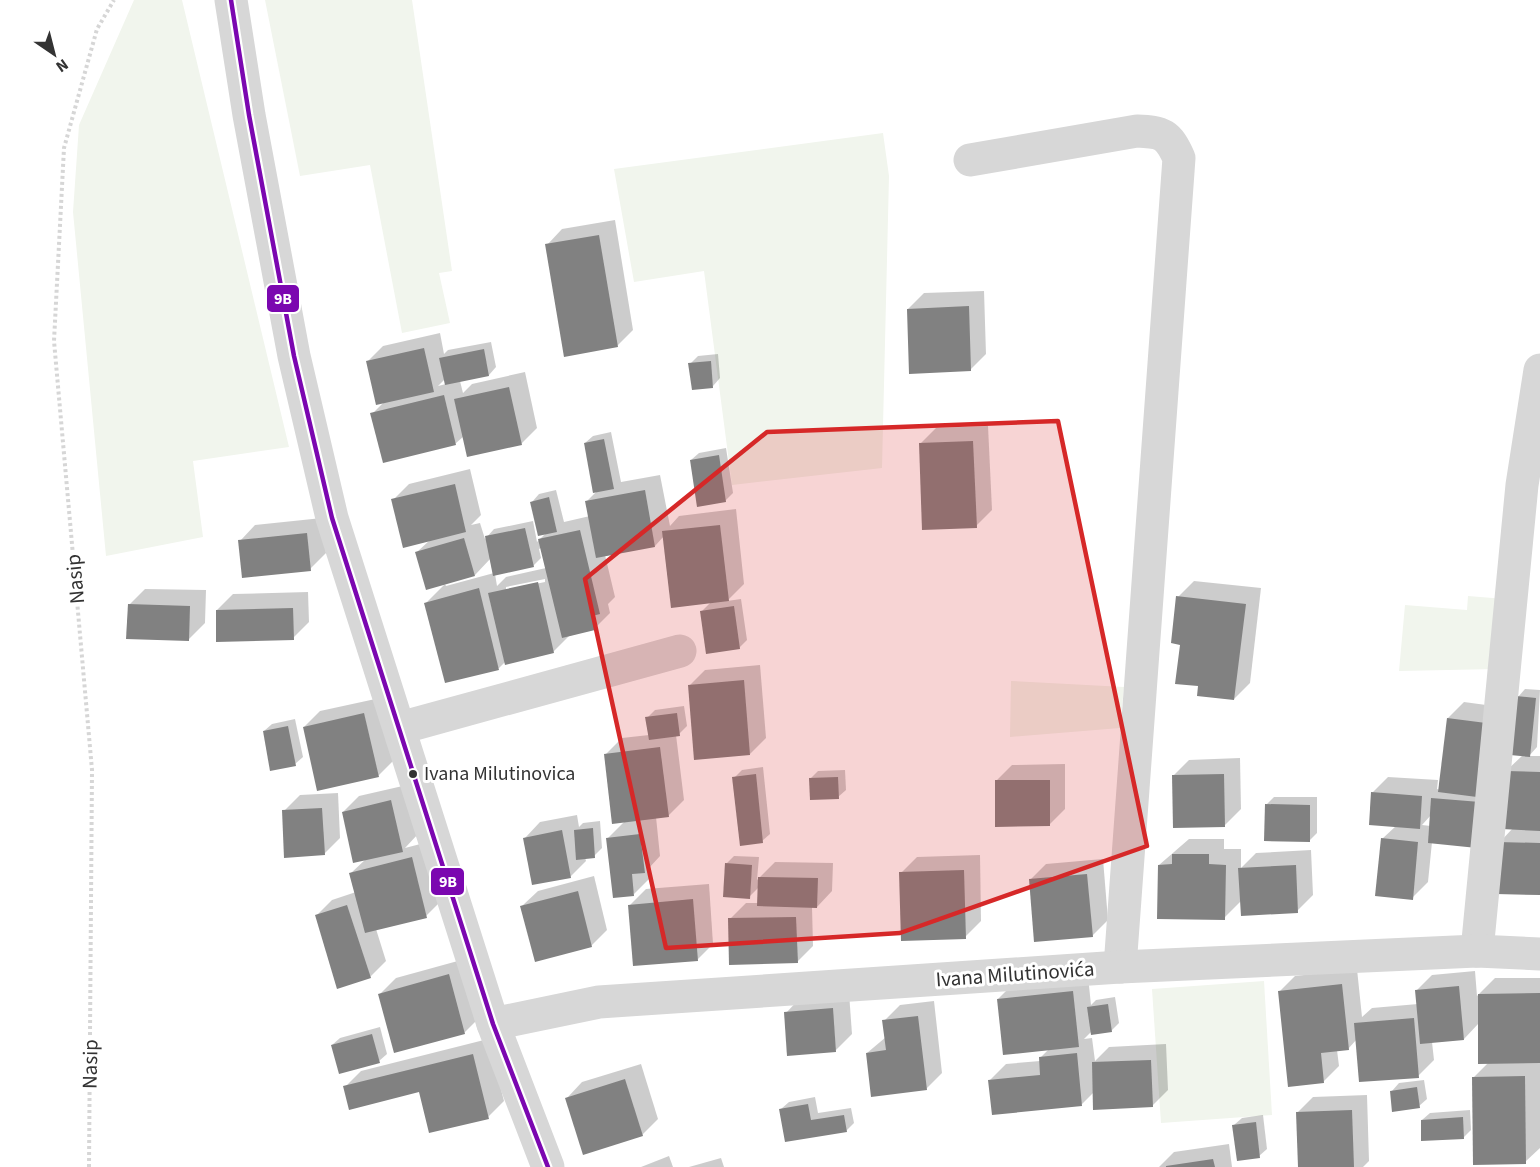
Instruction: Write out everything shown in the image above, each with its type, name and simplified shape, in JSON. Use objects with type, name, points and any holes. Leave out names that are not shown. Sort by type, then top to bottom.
[{"type":"street","points":[[231,0],[249,115],[294,356],[332,518],[493,1024],[548,1167]]},
{"type":"street","points":[[970,160],[1137,130],[1160,132],[1172,143],[1179,158],[1120,967]]},
{"type":"street","points":[[1477,951],[1522,485],[1540,370]]},
{"type":"street","points":[[400,728],[680,651]]},
{"type":"street","name":"Ivana Milutinovića","points":[[493,1024],[599,1002],[1120,967],[1477,951],[1540,954]]},
{"type":"path","name":"Nasip","points":[[89,1167],[92,770],[54,341],[64,148],[97,29],[114,0]]},
{"type":"highlighted area","points":[[1058,421],[1147,846],[900,933],[666,948],[585,579],[767,432]]},
{"type":"shaded area","points":[[134,0],[182,0],[289,447],[193,461],[203,537],[106,556],[73,212],[79,125]]},
{"type":"shaded area","points":[[265,0],[412,0],[452,271],[439,273],[450,323],[402,333],[370,165],[300,176]]},
{"type":"shaded area","points":[[883,133],[889,176],[882,468],[732,485],[704,271],[634,282],[614,169]]},
{"type":"shaded area","points":[[1468,596],[1505,599],[1497,669],[1399,671],[1405,605],[1467,610]]},
{"type":"shaded area","points":[[1011,681],[1124,687],[1120,728],[1010,737]]},
{"type":"shaded area","points":[[1264,981],[1272,1115],[1161,1123],[1152,989]]},
{"type":"building","points":[[599,235],[618,347],[564,357],[545,244]]},
{"type":"building","points":[[969,306],[971,371],[909,374],[907,309]]},
{"type":"building","points":[[424,348],[434,392],[376,405],[366,361]]},
{"type":"building","points":[[484,349],[489,376],[445,385],[439,358]]},
{"type":"building","points":[[711,361],[713,388],[692,390],[688,363]]},
{"type":"building","points":[[509,387],[522,445],[467,457],[454,399]]},
{"type":"building","points":[[444,395],[456,445],[383,463],[370,413]]},
{"type":"building","points":[[604,439],[614,489],[593,493],[584,443]]},
{"type":"building","points":[[973,441],[977,528],[922,530],[919,443]]},
{"type":"building","points":[[719,455],[726,502],[697,507],[690,460]]},
{"type":"building","points":[[455,484],[466,532],[403,548],[391,499]]},
{"type":"building","points":[[645,490],[655,547],[596,558],[585,501]]},
{"type":"building","points":[[549,497],[557,532],[538,536],[530,502]]},
{"type":"building","points":[[720,525],[729,601],[671,608],[662,531]]},
{"type":"building","points":[[525,528],[534,567],[493,576],[485,536]]},
{"type":"building","points":[[580,530],[600,614],[592,616],[595,630],[562,638],[538,539]]},
{"type":"building","points":[[307,533],[311,571],[242,578],[238,540]]},
{"type":"building","points":[[464,538],[475,576],[426,590],[415,552]]},
{"type":"building","points":[[538,582],[554,653],[505,665],[488,593]]},
{"type":"building","points":[[479,588],[499,670],[445,683],[424,603]]},
{"type":"building","points":[[1176,596],[1246,604],[1234,700],[1197,696],[1198,686],[1175,684],[1180,645],[1171,643]]},
{"type":"building","points":[[128,604],[190,606],[189,641],[126,639]]},
{"type":"building","points":[[734,606],[740,649],[706,654],[700,611]]},
{"type":"building","points":[[293,608],[294,640],[216,642],[216,610]]},
{"type":"building","points":[[744,680],[750,755],[694,760],[688,685]]},
{"type":"building","points":[[1516,696],[1536,698],[1530,757],[1510,755]]},
{"type":"building","points":[[364,713],[379,777],[317,791],[303,727]]},
{"type":"building","points":[[677,713],[680,736],[649,740],[645,717]]},
{"type":"building","points":[[1447,718],[1486,723],[1477,797],[1438,792]]},
{"type":"building","points":[[288,726],[296,766],[270,771],[263,731]]},
{"type":"building","points":[[660,747],[669,817],[612,824],[604,754]]},
{"type":"building","points":[[1505,771],[1540,772],[1540,831],[1502,829]]},
{"type":"building","points":[[756,774],[763,843],[740,846],[732,777]]},
{"type":"building","points":[[1224,774],[1225,827],[1173,828],[1172,775]]},
{"type":"building","points":[[838,777],[839,799],[810,800],[809,778]]},
{"type":"building","points":[[995,780],[1050,780],[1050,826],[995,827]]},
{"type":"building","points":[[1371,792],[1422,796],[1420,829],[1369,825]]},
{"type":"building","points":[[1431,798],[1480,802],[1477,848],[1428,843]]},
{"type":"building","points":[[391,800],[403,852],[353,863],[342,812]]},
{"type":"building","points":[[1265,804],[1310,805],[1310,842],[1264,841]]},
{"type":"building","points":[[322,808],[325,855],[284,858],[282,810]]},
{"type":"building","points":[[593,828],[595,858],[576,860],[574,830]]},
{"type":"building","points":[[562,830],[571,878],[532,885],[523,838]]},
{"type":"building","points":[[640,834],[645,873],[632,874],[634,896],[613,898],[606,838]]},
{"type":"building","points":[[1381,838],[1418,842],[1413,900],[1375,896]]},
{"type":"building","points":[[1498,842],[1540,843],[1540,895],[1496,894]]},
{"type":"building","points":[[1172,854],[1209,854],[1209,864],[1226,865],[1225,920],[1157,919],[1158,865],[1172,864]]},
{"type":"building","points":[[412,857],[427,918],[365,933],[349,873]]},
{"type":"building","points":[[725,863],[752,865],[750,899],[723,897]]},
{"type":"building","points":[[1296,865],[1298,913],[1241,916],[1238,868]]},
{"type":"building","points":[[964,870],[966,939],[901,941],[899,872]]},
{"type":"building","points":[[1087,874],[1093,937],[1034,942],[1029,879]]},
{"type":"building","points":[[758,877],[818,878],[817,908],[757,906]]},
{"type":"building","points":[[578,891],[592,947],[535,962],[520,906]]},
{"type":"building","points":[[693,899],[698,961],[633,966],[628,905]]},
{"type":"building","points":[[347,905],[371,978],[337,989],[315,915]]},
{"type":"building","points":[[796,917],[798,963],[729,965],[728,918]]},
{"type":"building","points":[[449,974],[465,1034],[394,1053],[378,994]]},
{"type":"building","points":[[1342,984],[1349,1050],[1321,1053],[1324,1083],[1288,1087],[1278,991]]},
{"type":"building","points":[[1459,986],[1464,1040],[1420,1044],[1415,990]]},
{"type":"building","points":[[1073,991],[1079,1047],[1003,1055],[997,999]]},
{"type":"building","points":[[1540,993],[1540,1063],[1478,1064],[1478,994]]},
{"type":"building","points":[[1108,1004],[1112,1032],[1091,1035],[1087,1007]]},
{"type":"building","points":[[833,1008],[836,1052],[787,1056],[784,1012]]},
{"type":"building","points":[[918,1016],[927,1090],[871,1097],[866,1053],[886,1050],[882,1020]]},
{"type":"building","points":[[1414,1018],[1419,1078],[1359,1082],[1354,1023]]},
{"type":"building","points":[[372,1034],[380,1063],[339,1074],[331,1045]]},
{"type":"building","points":[[1077,1053],[1082,1106],[992,1115],[988,1080],[1040,1075],[1039,1057]]},
{"type":"building","points":[[473,1054],[489,1119],[429,1133],[419,1092],[349,1110],[343,1086]]},
{"type":"building","points":[[1151,1060],[1153,1107],[1093,1110],[1092,1062]]},
{"type":"building","points":[[1525,1076],[1526,1164],[1473,1165],[1472,1077]]},
{"type":"building","points":[[625,1079],[643,1136],[583,1155],[565,1098]]},
{"type":"building","points":[[1417,1087],[1420,1108],[1392,1112],[1390,1091]]},
{"type":"building","points":[[808,1104],[811,1120],[844,1115],[847,1132],[785,1142],[779,1109]]},
{"type":"building","points":[[1352,1110],[1354,1167],[1298,1167],[1296,1112]]},
{"type":"building","points":[[1463,1117],[1464,1139],[1421,1141],[1421,1120]]},
{"type":"building","points":[[1256,1122],[1260,1158],[1237,1161],[1232,1125]]},
{"type":"building","points":[[1213,1159],[1215,1167],[1166,1167],[1166,1166]]},
{"type":"transit line","name":"9B","points":[[231,0],[249,115],[294,356],[332,518],[493,1024],[548,1167]]},
{"type":"place","name":"Ivana Milutinovica","points":[[413,774]]}]
